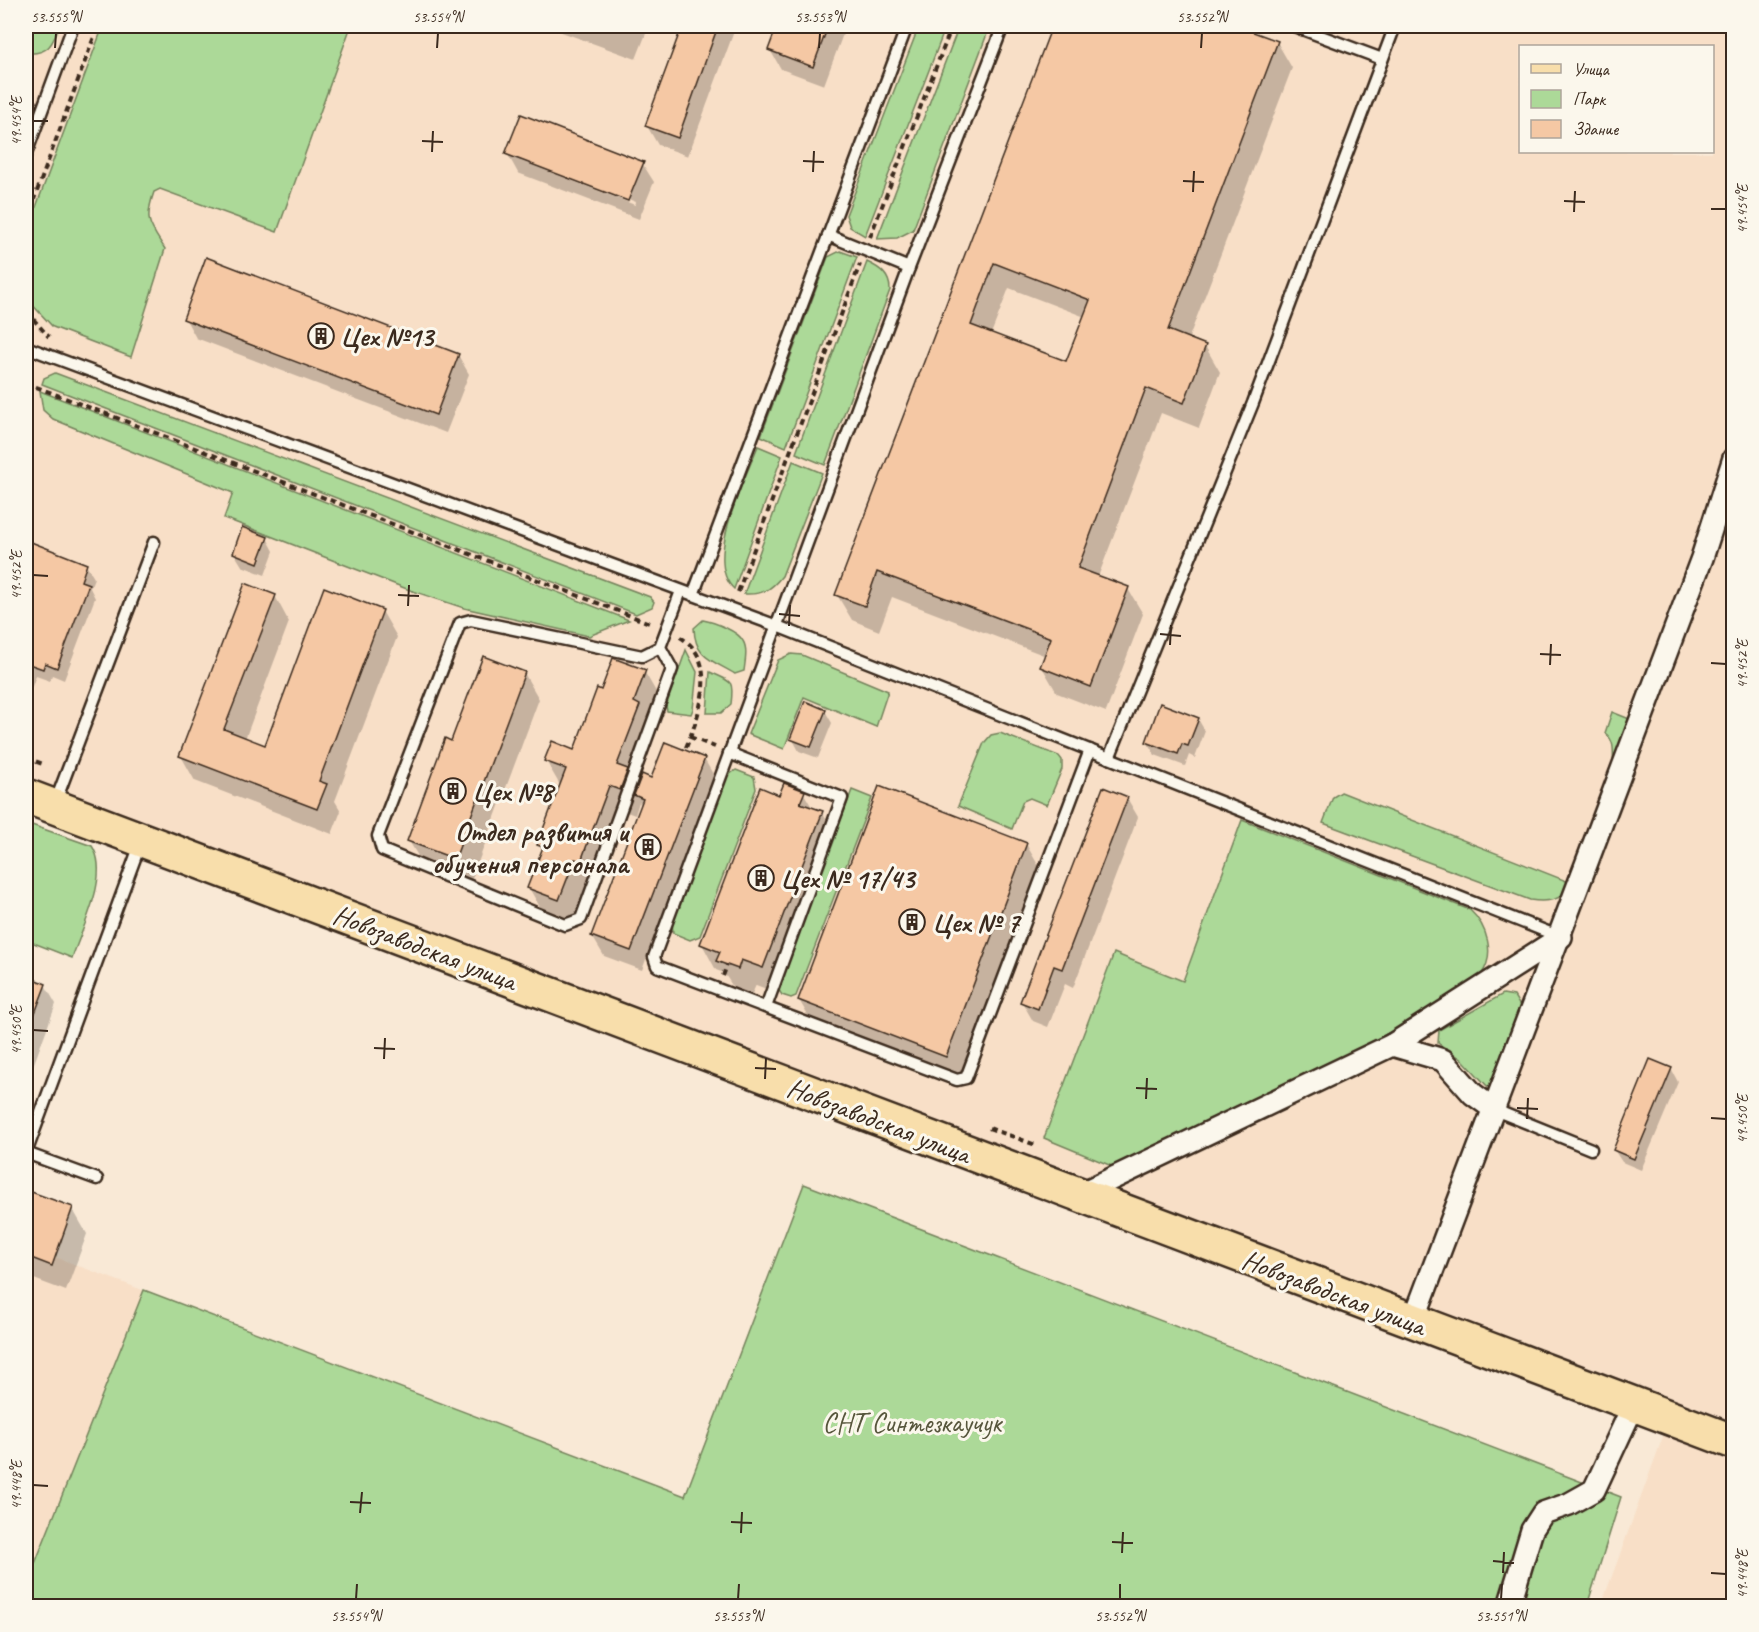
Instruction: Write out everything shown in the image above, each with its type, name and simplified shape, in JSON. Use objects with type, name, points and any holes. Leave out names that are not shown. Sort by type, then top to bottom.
[{"type":"main road","name":"Новозаводская улица","points":[[40,801],[1734,1442]]},
{"type":"street","points":[[1413,1322],[1561,938],[1702,558],[1734,458]]},
{"type":"street","points":[[1078,1195],[1392,1046],[1561,938]]},
{"type":"street","points":[[1392,1046],[1443,1059],[1473,1094],[1495,1110]]},
{"type":"street","points":[[1509,1606],[1532,1530],[1543,1513],[1569,1504],[1594,1490],[1634,1404]]},
{"type":"lane","points":[[26,154],[73,26]]},
{"type":"lane","points":[[693,595],[907,26]]},
{"type":"lane","points":[[1003,26],[909,268],[729,753],[654,957],[657,966],[957,1080],[966,1078],[1090,750]]},
{"type":"lane","points":[[1294,26],[1382,59]]},
{"type":"lane","points":[[1109,758],[1253,403],[1395,26]]},
{"type":"lane","points":[[828,235],[909,268]]},
{"type":"lane","points":[[26,348],[777,626],[1561,938]]},
{"type":"lane","points":[[40,801],[153,542]]},
{"type":"lane","points":[[660,647],[672,669],[581,919],[565,925],[382,850],[378,836],[460,623],[471,620],[642,656],[660,647],[681,591]]},
{"type":"lane","points":[[729,753],[842,798],[766,1007]]},
{"type":"lane","points":[[97,1179],[26,1153],[142,840]]},
{"type":"lane","points":[[1495,1110],[1591,1149]]},
{"type":"path","points":[[26,221],[98,26]]},
{"type":"path","points":[[738,592],[865,250],[952,26]]},
{"type":"path","points":[[26,382],[667,630],[686,641],[703,670],[701,712],[685,750]]},
{"type":"path","points":[[690,737],[729,753]]},
{"type":"path","points":[[26,758],[43,764]]},
{"type":"shaded area","points":[[26,26],[1733,26],[1733,1442],[26,778]]},
{"type":"shaded area","points":[[26,1246],[349,1368],[26,1606]]},
{"type":"shaded area","points":[[1668,1423],[1733,1448],[1733,1606],[1601,1606]]},
{"type":"green space","points":[[26,26],[59,26],[52,43],[45,50],[26,53]]},
{"type":"green space","points":[[103,26],[351,26],[277,232],[160,189],[154,192],[149,210],[150,222],[165,249],[131,357],[53,327],[26,298],[26,234]]},
{"type":"green space","points":[[919,26],[946,26],[865,236],[850,227],[846,215]]},
{"type":"green space","points":[[959,26],[990,26],[913,230],[897,238],[877,239]]},
{"type":"green space","points":[[840,251],[857,257],[786,447],[761,436],[828,257]]},
{"type":"green space","points":[[867,262],[883,273],[888,280],[890,290],[825,465],[796,453]]},
{"type":"green space","points":[[55,373],[650,597],[654,602],[652,607],[636,614],[42,384],[44,378]]},
{"type":"green space","points":[[40,391],[629,620],[589,636],[464,608],[407,589],[224,518],[233,493],[53,419],[43,410]]},
{"type":"green space","points":[[758,446],[782,456],[734,589],[726,576],[723,559],[725,540],[737,498]]},
{"type":"green space","points":[[793,461],[822,473],[782,576],[766,591],[744,594]]},
{"type":"green space","points":[[703,620],[725,628],[740,637],[746,656],[744,671],[735,674],[701,652],[695,638],[694,628]]},
{"type":"green space","points":[[686,650],[697,672],[691,714],[667,711],[666,706]]},
{"type":"green space","points":[[791,654],[802,655],[888,691],[876,727],[804,697],[784,749],[748,734],[778,660]]},
{"type":"green space","points":[[710,672],[727,680],[731,686],[731,704],[721,713],[707,713]]},
{"type":"green space","points":[[1612,712],[1632,720],[1613,767],[1612,744],[1605,733]]},
{"type":"green space","points":[[1000,733],[1059,756],[1062,760],[1062,769],[1047,805],[1030,798],[1023,801],[1012,829],[958,806],[984,743],[991,735]]},
{"type":"green space","points":[[736,770],[754,777],[756,789],[700,936],[690,940],[673,933],[672,920],[727,776]]},
{"type":"green space","points":[[852,790],[872,798],[796,996],[791,998],[782,995],[778,989]]},
{"type":"green space","points":[[1341,792],[1574,884],[1565,894],[1555,899],[1530,900],[1323,823],[1333,797]]},
{"type":"green space","points":[[1242,820],[1470,910],[1481,924],[1488,941],[1486,967],[1475,982],[1461,993],[1349,1055],[1129,1165],[1114,1167],[1044,1138],[1114,953],[1183,981]]},
{"type":"green space","points":[[26,823],[92,846],[97,858],[97,886],[72,958],[26,940]]},
{"type":"green space","points":[[1503,994],[1514,996],[1520,1006],[1489,1088],[1463,1060],[1438,1043],[1439,1030]]},
{"type":"green space","name":"СНТ Синтезкаучук","points":[[804,1184],[1621,1497],[1587,1606],[26,1606],[26,1586],[144,1290],[685,1496]]},
{"type":"building","points":[[682,26],[718,26],[678,138],[645,126]]},
{"type":"building","points":[[777,26],[828,26],[813,67],[768,50]]},
{"type":"building","points":[[1052,26],[1237,26],[1278,41],[1168,330],[1206,345],[1184,403],[1146,388],[1078,568],[1129,587],[1091,687],[1040,667],[1051,638],[877,572],[865,606],[835,595]],"holes":[[[994,263],[1090,300],[1066,361],[971,325]]]},
{"type":"building","points":[[521,114],[644,162],[628,201],[505,154]]},
{"type":"building","name":"Цех №13","points":[[206,257],[459,354],[436,415],[183,319]]},
{"type":"building","points":[[242,527],[268,537],[258,563],[233,553]]},
{"type":"building","points":[[26,540],[87,564],[81,581],[89,584],[57,668],[45,663],[43,669],[26,663]]},
{"type":"building","points":[[245,583],[276,595],[224,729],[265,745],[324,587],[383,610],[319,781],[327,784],[317,809],[179,756]]},
{"type":"building","name":"Цех №8","points":[[483,656],[525,672],[455,859],[407,841],[445,738],[451,741]]},
{"type":"building","points":[[613,658],[646,670],[634,702],[640,705],[617,765],[628,769],[620,790],[609,786],[581,861],[575,859],[559,900],[527,888],[543,847],[537,845],[566,769],[544,761],[552,741],[574,750],[597,688],[601,690]]},
{"type":"building","points":[[805,701],[826,710],[811,747],[790,739]]},
{"type":"building","points":[[1160,703],[1199,718],[1188,746],[1182,744],[1178,754],[1146,742]]},
{"type":"building","name":"Отдел развития и обучения персонала","points":[[665,742],[705,758],[631,951],[591,936],[643,799],[634,795],[642,774],[651,778]]},
{"type":"building","name":"Цех № 17/43","points":[[784,783],[805,791],[800,803],[823,811],[763,968],[741,960],[738,969],[716,961],[720,952],[700,944],[760,787],[779,795]]},
{"type":"building","name":"Цех № 7","points":[[879,786],[1027,843],[946,1057],[798,1000]]},
{"type":"building","points":[[1103,787],[1128,797],[1062,969],[1054,966],[1038,1009],[1020,1002]]},
{"type":"building","points":[[26,976],[46,984],[27,1034],[26,1034]]},
{"type":"building","points":[[1650,1059],[1672,1068],[1634,1159],[1613,1150]]},
{"type":"building","points":[[26,1190],[73,1207],[52,1266],[26,1256]]},
{"type":"place","name":"Цех №13","points":[[321,336]]},
{"type":"place","name":"Цех №8","points":[[453,791]]},
{"type":"place","name":"Отдел развития и обучения персонала","points":[[648,847]]},
{"type":"place","name":"Цех № 17/43","points":[[761,878]]},
{"type":"place","name":"Цех № 7","points":[[912,922]]}]
